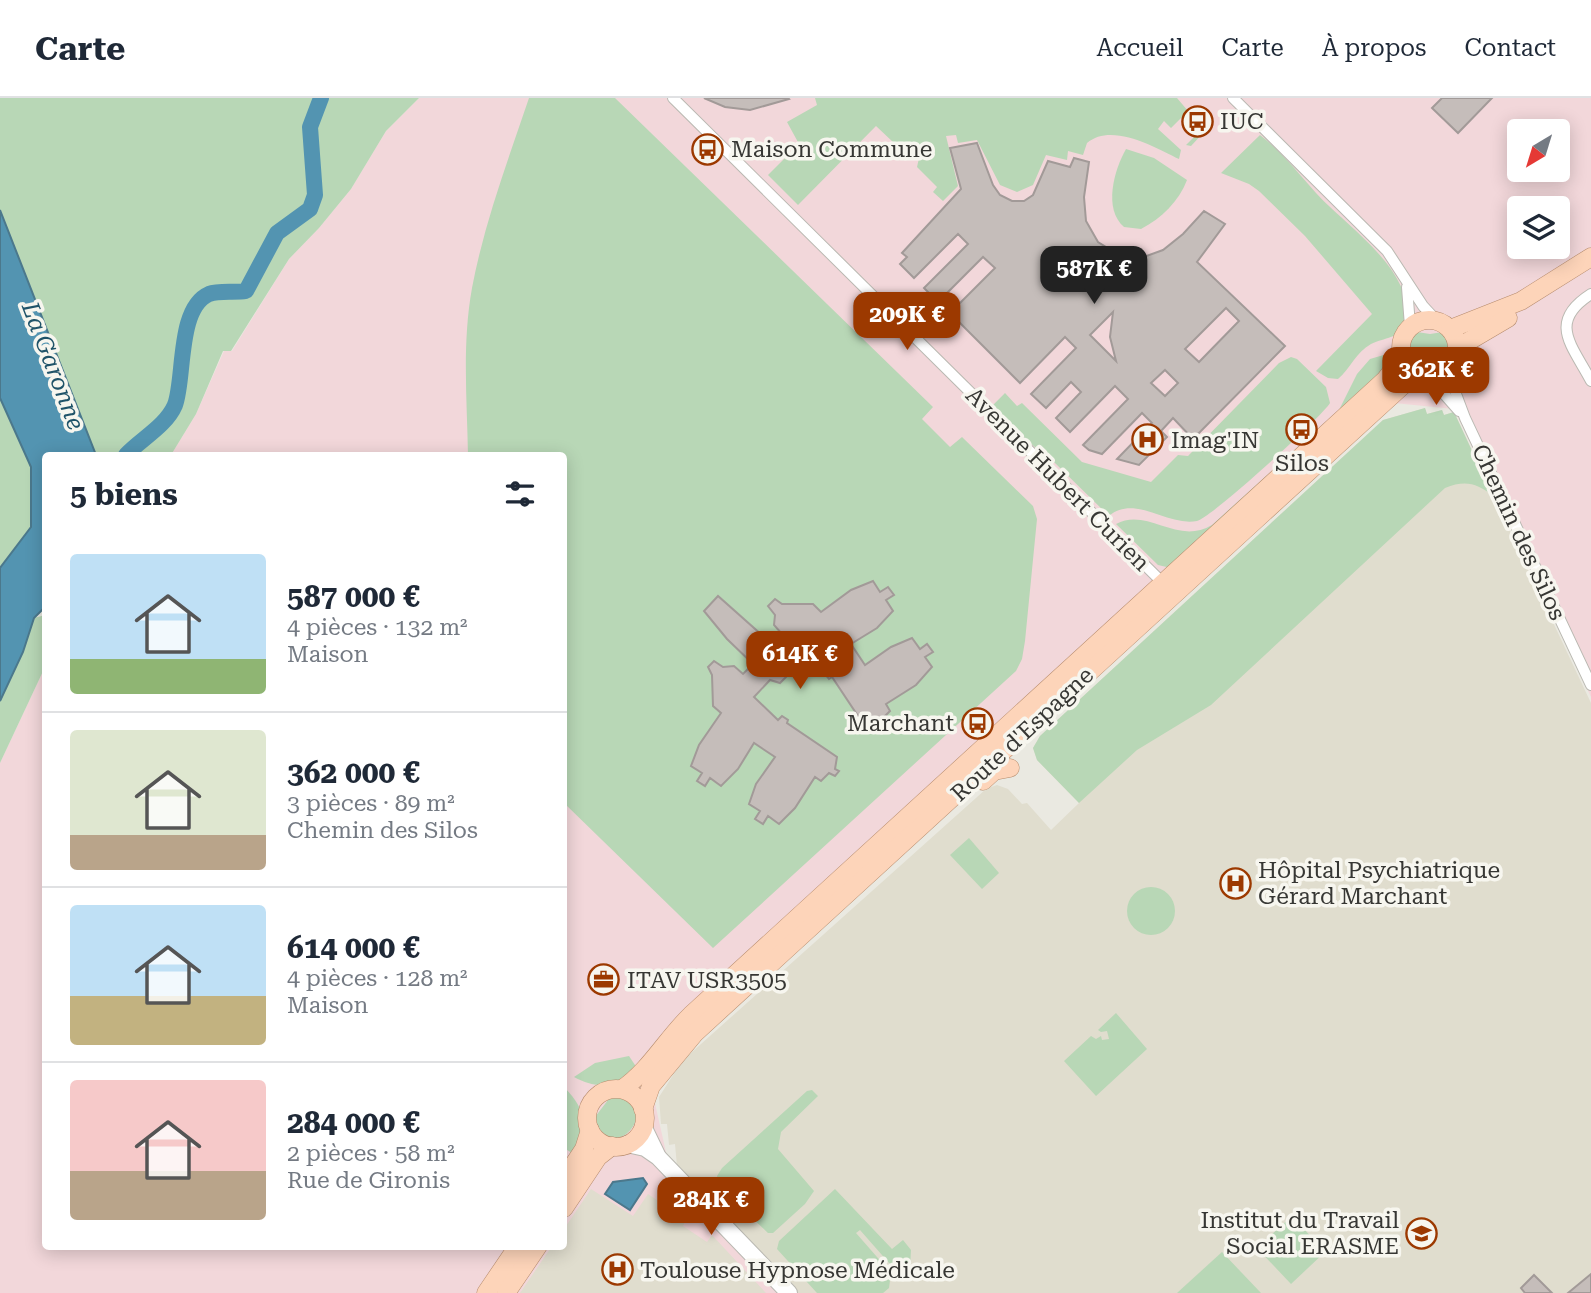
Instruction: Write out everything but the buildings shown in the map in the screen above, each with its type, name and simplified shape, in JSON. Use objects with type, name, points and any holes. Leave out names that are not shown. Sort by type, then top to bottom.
[{"type":"main road","points":[[1591,257],[1521,301],[1443,325],[1418,321],[1410,326],[1403,336],[1400,348],[1402,358],[1412,372],[1424,376],[1441,374],[1450,367],[1457,348],[1548,297],[1591,268]]},
{"type":"main road","points":[[1443,325],[1457,348]]},
{"type":"main road","name":"Route d'Espagne","points":[[643,1117],[651,1086],[695,1033],[929,820],[1385,380],[1402,358]]},
{"type":"main road","name":"Route d'Espagne","points":[[621,1089],[635,1079],[674,1031],[691,1015],[1168,589],[1402,386],[1424,376]]},
{"type":"main road","points":[[929,820],[963,798],[994,771],[1010,768]]},
{"type":"main road","points":[[567,1204],[598,1157],[635,1139],[643,1117],[633,1094],[612,1089],[595,1097],[587,1114],[590,1130],[599,1141],[619,1145]]},
{"type":"main road","points":[[567,1174],[583,1149],[590,1130]]},
{"type":"main road","points":[[486,1293],[515,1250]]},
{"type":"main road","points":[[506,1293],[535,1250]]},
{"type":"street","name":"Avenue Hubert Curien","points":[[673,98],[1168,589]]},
{"type":"street","points":[[1233,98],[1387,251],[1406,281],[1443,325]]},
{"type":"street","points":[[1406,281],[1410,326]]},
{"type":"street","points":[[1591,295],[1576,304],[1566,320],[1567,337],[1591,381]]},
{"type":"street","name":"Chemin des Silos","points":[[1450,367],[1453,386],[1465,418],[1587,666],[1590,682]]},
{"type":"street","name":"Chemin des Silos","points":[[1424,376],[1465,418]]},
{"type":"street","points":[[643,1117],[658,1157]]},
{"type":"street","points":[[619,1145],[645,1148],[658,1157],[789,1293]]},
{"type":"shaded area","points":[[419,98],[1591,98],[1591,697],[1454,409],[1394,403],[893,858],[680,1058],[654,1099],[668,1161],[780,1293],[0,1293],[0,763],[42,673],[42,1250],[567,1250],[567,452],[173,452],[196,414],[224,351],[232,351],[289,259],[351,189],[386,131]]},
{"type":"shaded area","name":"Hôpital Psychiatrique Gérard Marchant","points":[[1425,408],[1427,414],[1442,410],[1444,415],[1454,412],[1591,703],[1591,1293],[795,1293],[677,1166],[675,1144],[669,1145],[667,1124],[661,1124],[659,1097],[682,1061],[986,789],[997,785],[1008,789],[1022,804],[1027,803],[1051,830],[1079,803],[1037,760],[1033,748],[1040,736],[1383,420]]},
{"type":"shaded area","points":[[591,1189],[633,1216],[648,1194],[686,1220],[683,1226],[707,1242],[712,1235],[766,1293],[520,1293],[549,1250],[567,1250],[567,1225]]},
{"type":"green space","points":[[0,98],[419,98],[386,131],[351,189],[289,259],[231,351],[223,351],[196,414],[173,452],[95,452],[0,210]]},
{"type":"green space","points":[[529,98],[615,98],[933,407],[922,419],[950,447],[962,437],[1033,506],[1037,519],[1025,641],[1022,659],[1016,671],[713,948],[567,806],[567,452],[468,452],[466,351],[469,309],[477,264]]},
{"type":"green space","points":[[815,98],[1177,98],[1205,131],[1191,146],[1186,145],[1200,131],[1184,115],[1171,128],[1164,121],[1158,129],[1181,150],[1179,159],[1133,139],[1108,135],[1097,137],[1087,143],[1083,155],[1068,151],[1067,160],[1046,155],[1033,185],[1017,192],[1000,185],[977,140],[958,143],[956,135],[946,136],[958,186],[943,201],[933,192],[937,187],[917,167],[920,154],[912,160],[876,126],[798,205],[768,175],[799,144],[787,122],[817,105]]},
{"type":"green space","points":[[1260,135],[1376,250],[1390,267],[1406,303],[1406,322],[1401,331],[1366,347],[1338,379],[1328,378],[1316,371],[1372,314],[1305,236],[1259,191],[1221,173]]},
{"type":"green space","points":[[1126,149],[1154,158],[1187,180],[1169,208],[1141,229],[1124,227],[1114,210],[1112,200],[1115,178]]},
{"type":"green space","points":[[1417,332],[1443,332],[1452,350],[1444,366],[1427,370],[1413,361],[1410,343]]},
{"type":"green space","points":[[1387,354],[1395,355],[1392,365],[1171,568],[1158,565],[1116,524],[1140,520],[1187,531],[1212,525],[1339,410],[1357,374],[1370,359]]},
{"type":"green space","points":[[1291,357],[1297,359],[1326,387],[1330,403],[1265,467],[1222,504],[1197,521],[1175,520],[1130,508],[1109,516],[1055,463],[1020,435],[993,405],[1005,393],[1017,406],[1022,403],[1082,462],[1151,482],[1178,455],[1188,456],[1279,363]]},
{"type":"green space","points":[[0,398],[31,467],[31,527],[0,568]]},
{"type":"green space","points":[[1425,408],[1427,414],[1442,410],[1444,415],[1454,412],[1493,496],[1470,484],[1445,488],[1211,705],[1137,750],[1079,803],[1037,760],[1033,748],[1040,736],[1383,420]]},
{"type":"green space","points":[[42,616],[42,673],[0,763],[0,701],[23,652],[34,618]]},
{"type":"green space","points":[[969,838],[999,873],[982,889],[950,855]]},
{"type":"green space","points":[[1151,887],[1168,894],[1175,911],[1168,928],[1151,935],[1134,928],[1127,911],[1134,894]]},
{"type":"green space","points":[[1116,1013],[1147,1049],[1096,1096],[1064,1061],[1091,1036],[1096,1039],[1101,1036],[1102,1040],[1109,1039],[1107,1031],[1098,1030]]},
{"type":"green space","points":[[629,1056],[637,1068],[615,1082],[600,1085],[574,1077],[595,1063]]},
{"type":"green space","points":[[567,1090],[578,1104],[583,1119],[582,1136],[575,1155],[567,1150]]},
{"type":"green space","points":[[812,1090],[818,1096],[781,1132],[778,1149],[814,1191],[805,1204],[773,1233],[768,1233],[721,1188],[717,1176],[722,1168],[807,1091]]},
{"type":"green space","points":[[613,1095],[630,1099],[637,1108],[637,1118],[631,1129],[612,1139],[602,1133],[595,1117],[608,1097]]},
{"type":"green space","points":[[835,1189],[892,1249],[903,1240],[911,1250],[910,1268],[904,1271],[889,1263],[860,1230],[856,1233],[891,1273],[889,1288],[883,1293],[817,1293],[777,1249],[779,1241]]},
{"type":"green space","points":[[1292,1216],[1325,1252],[1291,1284],[1257,1248]]},
{"type":"green space","points":[[1222,1252],[1261,1293],[1177,1293]]},
{"type":"water","name":"La Garonne","points":[[0,210],[95,452],[42,452],[42,610],[34,618],[23,652],[0,701],[0,568],[31,527],[31,467],[0,398]]},
{"type":"water","points":[[643,1178],[647,1184],[630,1210],[605,1194],[613,1182]]},
{"type":"waterway","points":[[129,452],[159,426],[175,405],[187,328],[199,302],[213,293],[246,291],[277,233],[310,209],[315,195],[310,127],[321,98]]},
{"type":"place","name":"IUC","points":[[1197,121]]},
{"type":"place","name":"Maison Commune","points":[[708,149]]},
{"type":"place","name":"Silos","points":[[1302,429]]},
{"type":"place","name":"Imag'IN","points":[[1148,440]]},
{"type":"place","name":"Marchant","points":[[977,723]]},
{"type":"place","name":"Hôpital Psychiatrique Gérard Marchant","points":[[1235,883]]},
{"type":"place","name":"ITAV USR3505","points":[[604,980]]},
{"type":"place","name":"Institut du Travail Social ERASME","points":[[1422,1233]]},
{"type":"place","name":"Toulouse Hypnose Médicale","points":[[617,1270]]}]
